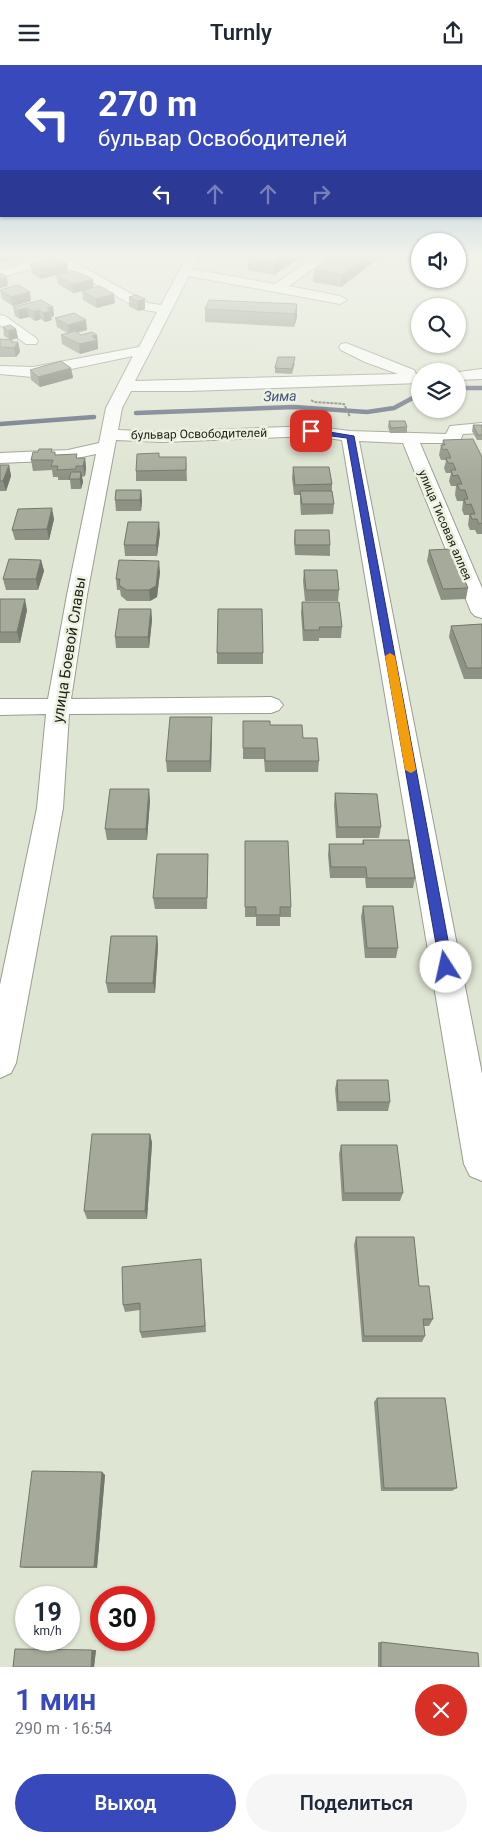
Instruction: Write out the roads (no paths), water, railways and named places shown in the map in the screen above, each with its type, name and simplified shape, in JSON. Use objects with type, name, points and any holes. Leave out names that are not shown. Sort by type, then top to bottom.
[{"type":"street","points":[[14,329],[31,341]]},
{"type":"street","name":"улица Боевой Славы","points":[[0,1063],[50,808],[58,707],[106,441],[114,408],[155,329]]},
{"type":"street","points":[[0,370],[33,372],[146,346]]},
{"type":"street","points":[[346,347],[411,375]]},
{"type":"street","points":[[466,375],[482,374]]},
{"type":"street","points":[[125,386],[189,386],[411,378]]},
{"type":"street","points":[[350,426],[482,1164]]},
{"type":"street","name":"бульвар Освободителей","points":[[0,458],[68,455],[106,441],[162,437],[311,431],[350,426],[409,438],[453,439],[456,429],[482,428]]},
{"type":"street","name":"улица Тисовая аллея","points":[[409,438],[482,612]]},
{"type":"street","points":[[460,562],[482,561]]},
{"type":"street","points":[[0,707],[271,705]]},
{"type":"waterway","name":"Зима","points":[[466,388],[482,388]]},
{"type":"waterway","name":"Зима","points":[[136,413],[294,407],[367,412],[394,408],[411,399]]},
{"type":"waterway","name":"Зима","points":[[0,424],[94,417]]}]
